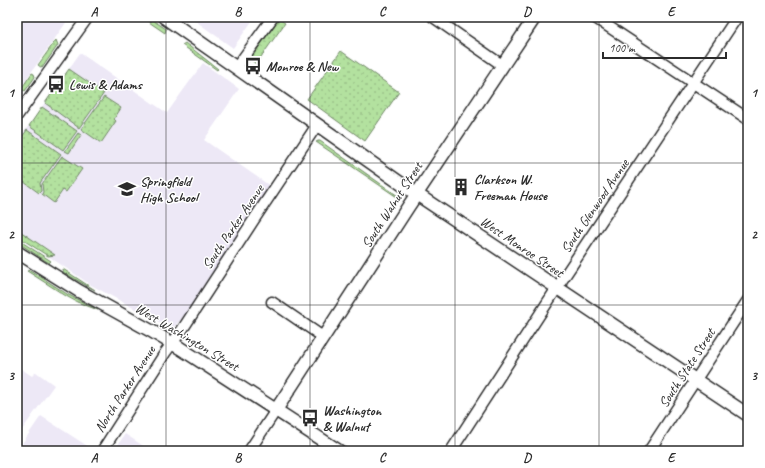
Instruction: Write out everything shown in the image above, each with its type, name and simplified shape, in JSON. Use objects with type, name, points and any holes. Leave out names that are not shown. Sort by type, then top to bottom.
[{"type":"street","points":[[19,109],[88,17]]},
{"type":"street","name":"West Monroe Street","points":[[164,17],[317,126],[416,194],[748,415]]},
{"type":"street","points":[[236,68],[273,17]]},
{"type":"street","points":[[433,17],[502,66]]},
{"type":"street","name":"South Walnut Street","points":[[276,410],[416,194],[535,17]]},
{"type":"street","points":[[594,17],[748,120]]},
{"type":"street","name":"South Glenwood Avenue","points":[[451,451],[737,17]]},
{"type":"street","name":"South Parker Avenue","points":[[172,344],[317,126]]},
{"type":"street","name":"West Washington Street","points":[[17,252],[66,284],[172,344],[339,451]]},
{"type":"street","name":"South State Street","points":[[649,451],[748,300]]},
{"type":"street","points":[[272,302],[324,337]]},
{"type":"street","name":"North Parker Avenue","points":[[102,451],[172,344]]},
{"type":"street","points":[[249,451],[276,410]]},
{"type":"shaded area","points":[[17,17],[70,17],[20,88],[17,86]]},
{"type":"shaded area","points":[[190,17],[255,17],[233,48]]},
{"type":"shaded area","points":[[80,53],[167,113],[203,63],[239,89],[204,140],[270,186],[186,314],[172,329],[91,285],[17,235],[17,142]]},
{"type":"shaded area","points":[[17,366],[32,376],[36,372],[54,385],[17,437]]},
{"type":"shaded area","points":[[41,416],[92,449],[90,451],[17,451]]},
{"type":"shaded area","points":[[125,434],[151,451],[114,451]]},
{"type":"green space","points":[[148,17],[166,29],[165,33],[143,18]]},
{"type":"green space","points":[[279,19],[285,23],[256,64],[250,59]]},
{"type":"green space","points":[[56,40],[58,45],[42,68],[38,65]]},
{"type":"green space","points":[[185,43],[218,69],[217,70],[182,45]]},
{"type":"green space","points":[[341,51],[399,92],[365,141],[307,99]]},
{"type":"green space","points":[[69,69],[104,93],[79,128],[45,103]]},
{"type":"green space","points":[[32,73],[35,77],[25,91],[21,89]]},
{"type":"green space","points":[[104,97],[121,108],[114,119],[116,121],[101,143],[81,129]]},
{"type":"green space","points":[[42,107],[77,131],[63,150],[29,126]]},
{"type":"green space","points":[[27,130],[61,154],[40,183],[41,191],[39,193],[24,182],[17,191],[17,144]]},
{"type":"green space","points":[[78,133],[81,135],[69,153],[65,151]]},
{"type":"green space","points":[[318,141],[398,196],[397,197],[316,142]]},
{"type":"green space","points":[[62,156],[82,169],[66,192],[63,190],[54,203],[42,194],[42,184]]},
{"type":"green space","points":[[17,229],[55,255],[48,256],[17,236]]},
{"type":"green space","points":[[17,239],[51,261],[49,263],[17,242]]},
{"type":"green space","points":[[63,269],[95,290],[63,272]]},
{"type":"green space","points":[[30,270],[67,294],[98,310],[66,296],[27,271]]},
{"type":"place","name":"Monroe & New","points":[[253,66]]},
{"type":"place","name":"Lewis & Adams","points":[[56,84]]},
{"type":"place","name":"Clarkson W. Freeman House","points":[[461,187]]},
{"type":"place","name":"Springfield High School","points":[[127,189]]},
{"type":"place","name":"Washington & Walnut","points":[[310,418]]}]
